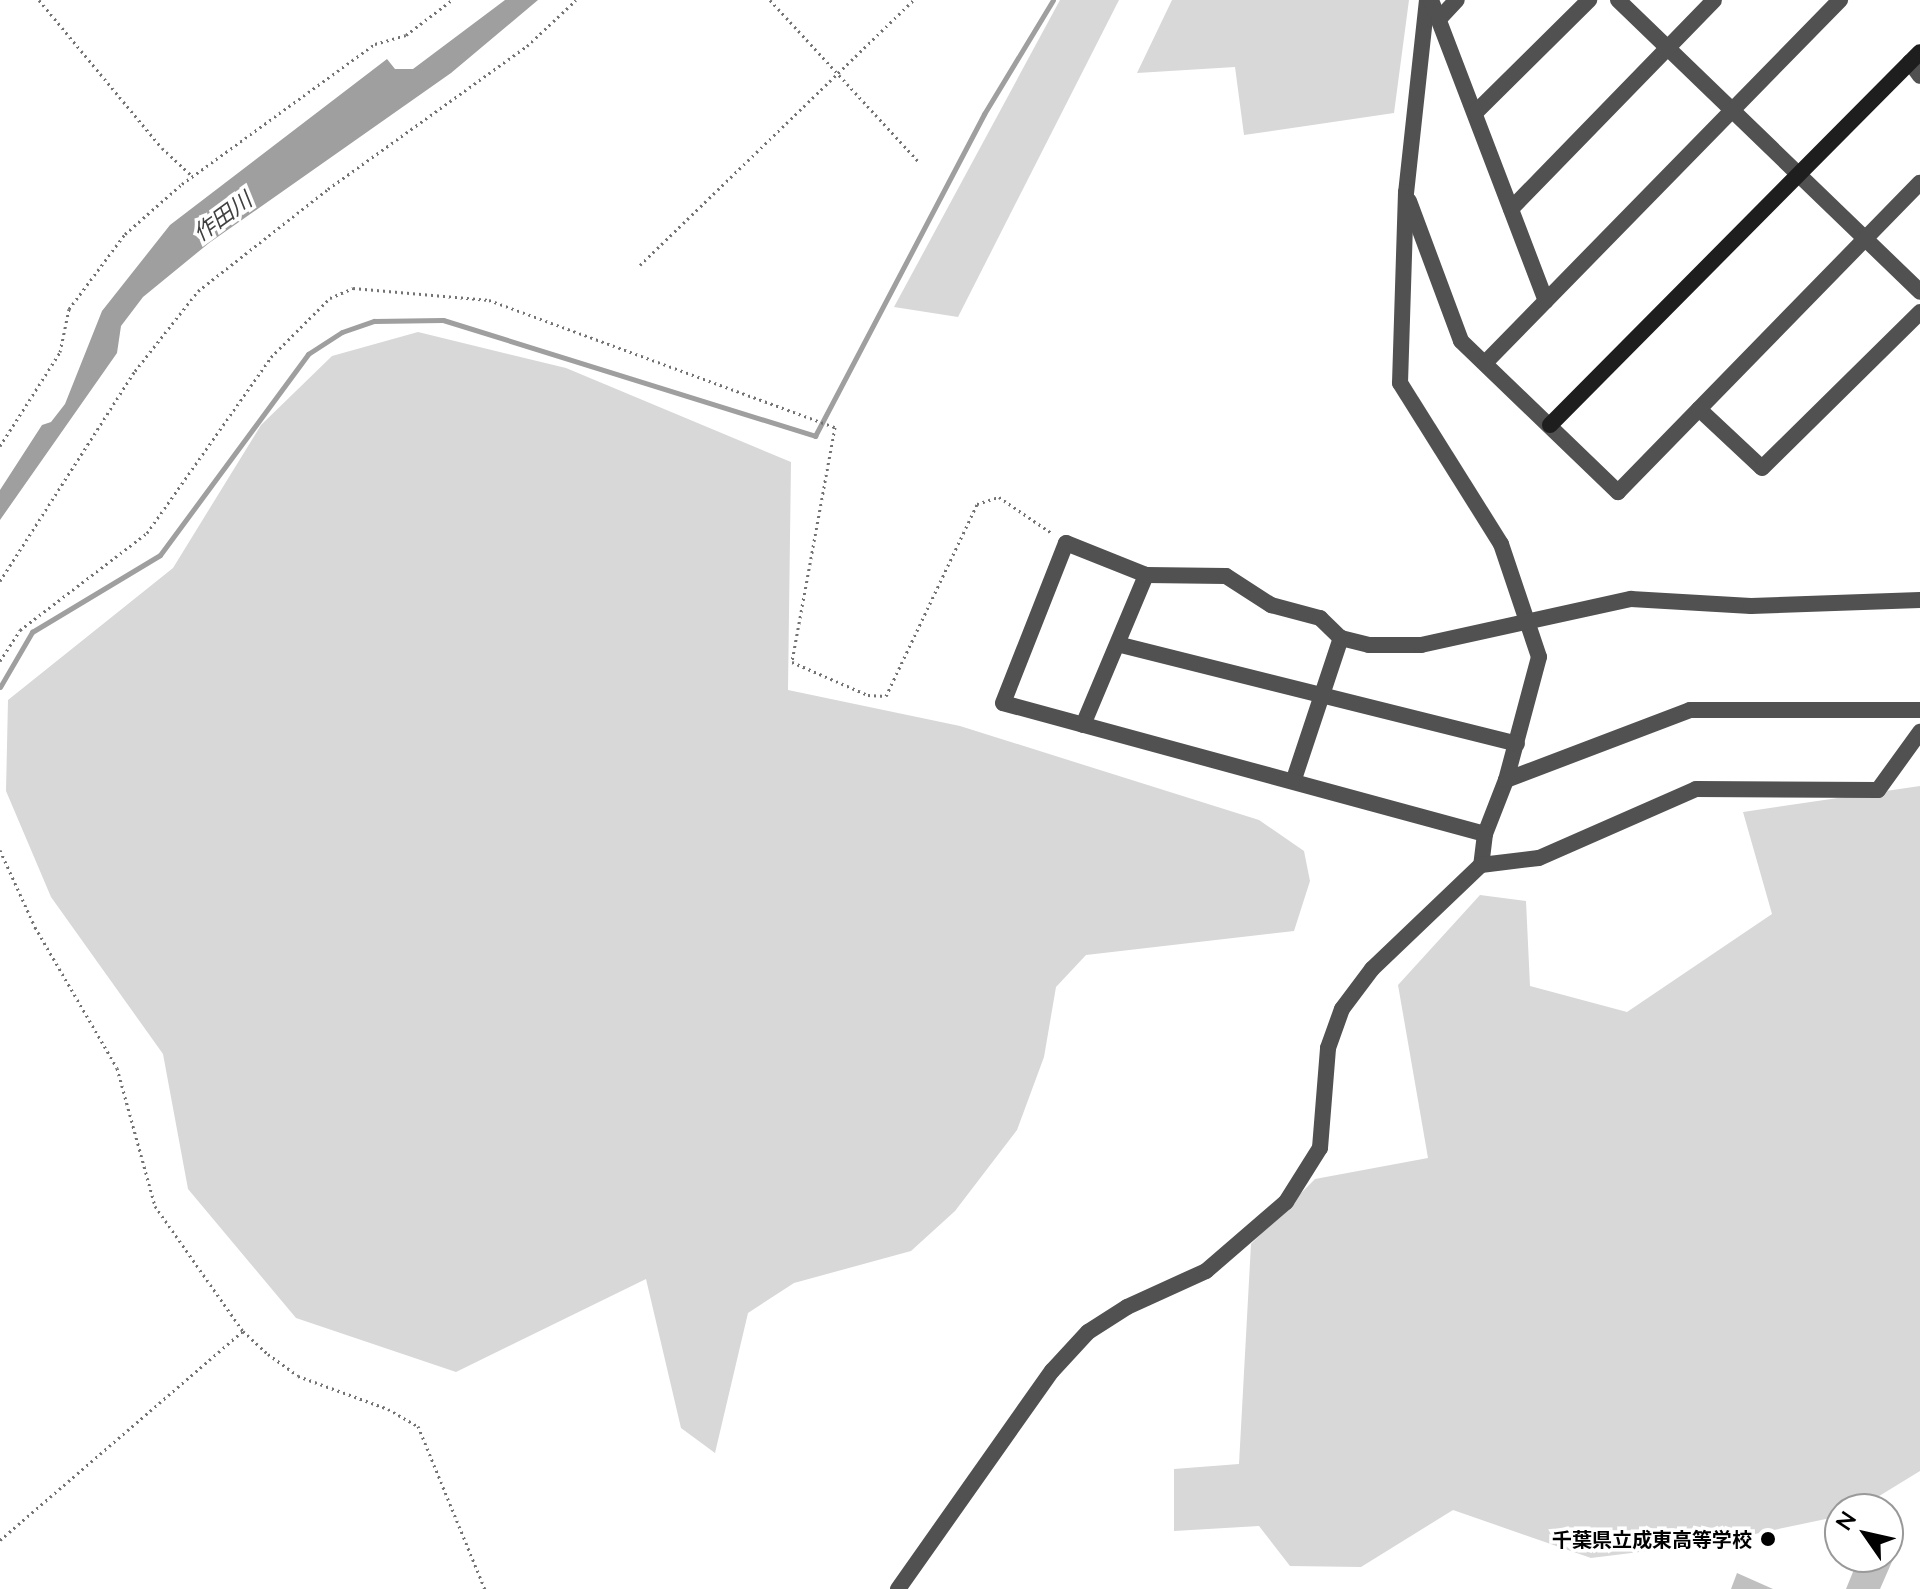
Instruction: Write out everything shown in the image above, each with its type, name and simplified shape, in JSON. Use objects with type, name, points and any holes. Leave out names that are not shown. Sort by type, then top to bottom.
[{"type":"street","points":[[1429,0],[1477,111],[1546,301]]},
{"type":"street","points":[[1429,0],[1406,192],[1400,383],[1501,544],[1539,657],[1517,744],[1485,834],[1481,865]]},
{"type":"street","points":[[1439,19],[1457,0]]},
{"type":"street","points":[[1477,111],[1589,0]]},
{"type":"street","points":[[1618,0],[1920,292]]},
{"type":"street","points":[[1511,209],[1714,0]]},
{"type":"street","points":[[1485,363],[1840,0]]},
{"type":"street","points":[[1550,425],[1801,174],[1917,63]]},
{"type":"street","points":[[1406,192],[1461,341],[1618,492],[1920,183]]},
{"type":"street","points":[[1699,409],[1762,468],[1912,328],[1920,312]]},
{"type":"street","points":[[1485,834],[1294,779],[1003,703],[1066,543],[1146,575],[1226,576],[1271,605],[1320,618],[1341,638],[1369,645],[1421,645],[1631,599],[1751,606],[1920,600]]},
{"type":"street","points":[[1083,725],[1121,645],[1146,575]]},
{"type":"street","points":[[1294,779],[1341,638]]},
{"type":"street","points":[[1121,645],[1517,744]]},
{"type":"street","points":[[1506,780],[1690,710],[1920,710]]},
{"type":"street","points":[[898,1589],[1052,1371],[1088,1332],[1127,1307],[1206,1271],[1286,1202],[1320,1148],[1328,1048],[1342,1009],[1372,969],[1481,865],[1539,858],[1696,789],[1878,790],[1920,732]]},
{"type":"path","points":[[39,0],[162,148],[192,176]]},
{"type":"path","points":[[0,446],[60,352],[69,309],[125,234],[192,176],[375,44],[406,35],[452,0]]},
{"type":"path","points":[[0,581],[135,371],[198,291],[328,189],[527,46],[576,0]]},
{"type":"path","points":[[770,0],[919,162]]},
{"type":"path","points":[[640,265],[913,0]]},
{"type":"path","points":[[0,661],[20,630],[147,533],[271,357],[330,298],[353,288],[489,300],[835,427],[792,662],[868,695],[886,696],[977,504],[999,497],[1066,543]]},
{"type":"path","points":[[0,850],[35,927],[117,1068],[155,1206],[243,1331],[298,1376],[388,1409],[418,1426],[485,1589]]},
{"type":"path","points":[[0,1540],[243,1331]]},
{"type":"shaded area","points":[[1060,0],[1119,0],[958,317],[894,307]]},
{"type":"shaded area","points":[[1172,0],[1409,0],[1394,113],[1244,135],[1235,67],[1137,73]]},
{"type":"shaded area","points":[[418,332],[566,368],[791,462],[788,690],[960,726],[1259,820],[1304,851],[1310,881],[1294,931],[1086,955],[1056,987],[1044,1057],[1017,1130],[955,1211],[911,1251],[794,1283],[748,1313],[715,1453],[681,1428],[646,1279],[456,1372],[296,1318],[188,1189],[163,1054],[51,897],[6,791],[8,700],[173,568],[261,425],[332,356]]},
{"type":"shaded area","points":[[1920,786],[1920,1471],[1884,1493],[1824,1493],[1824,1519],[1712,1543],[1591,1558],[1453,1510],[1361,1567],[1290,1566],[1259,1526],[1174,1531],[1174,1469],[1239,1464],[1251,1244],[1315,1179],[1428,1158],[1398,985],[1480,895],[1526,901],[1530,986],[1627,1012],[1772,914],[1743,812]]},
{"type":"water","name":"作田川","points":[[505,0],[538,0],[451,73],[209,243],[143,297],[121,326],[117,353],[0,520],[0,490],[42,425],[51,422],[65,404],[102,311],[170,225],[387,59],[395,69],[413,69]]},
{"type":"building","points":[[1737,1573],[1773,1589],[1731,1589]]},
{"type":"building","points":[[1852,1573],[1887,1573],[1880,1589],[1846,1589]]},
{"type":"waterway","points":[[0,687],[32,632],[160,555],[308,354],[342,332],[374,321],[443,320],[815,436],[984,114],[1053,0]]},
{"type":"place","name":"千葉県立成東高等学校","points":[[1768,1539]]}]
